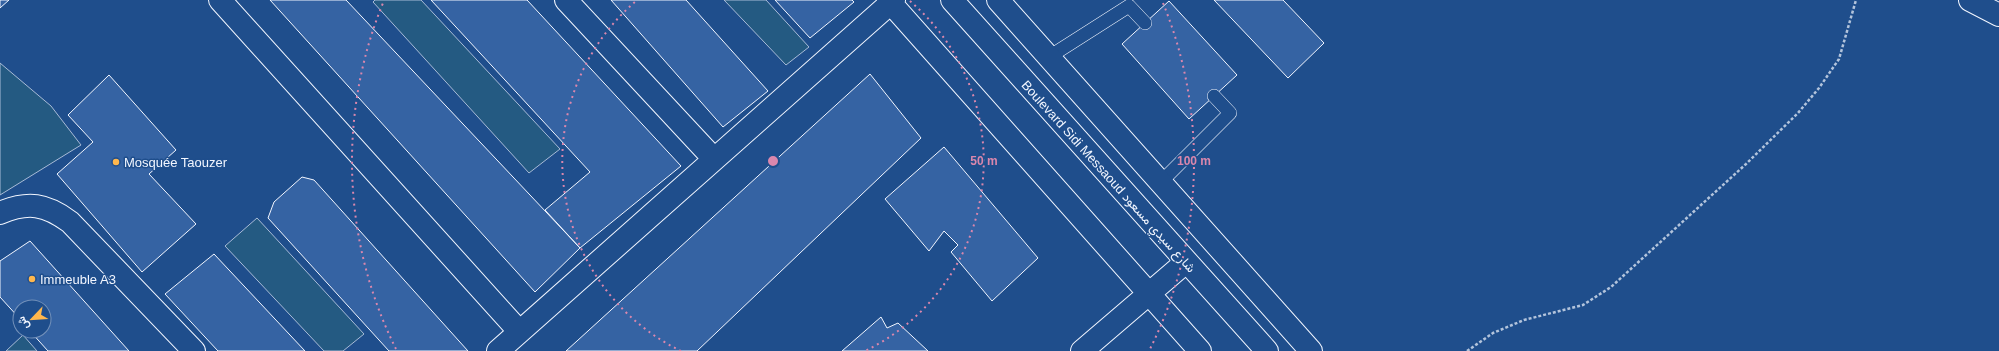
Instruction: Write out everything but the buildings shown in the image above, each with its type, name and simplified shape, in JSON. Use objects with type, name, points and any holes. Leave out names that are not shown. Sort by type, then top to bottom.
[{"type":"street","points":[[220,0],[519,331]]},
{"type":"street","points":[[566,0],[714,159]]},
{"type":"street","name":"Boulevard Sidi Messaoud شارع سيدي مسعود","points":[[952,0],[1267,351]]},
{"type":"street","points":[[998,0],[1311,351]]},
{"type":"street","points":[[1970,0],[1999,15]]},
{"type":"street","points":[[498,351],[891,1],[1200,351]]},
{"type":"street","points":[[0,212],[32,205],[48,208],[59,214],[70,222],[194,351]]},
{"type":"street","points":[[1082,351],[1186,262]]},
{"type":"lane","points":[[1049,57],[1129,6],[1145,23]]},
{"type":"lane","points":[[1161,182],[1230,113],[1214,96]]},
{"type":"path","points":[[1467,351],[1493,333],[1524,320],[1583,305],[1598,297],[1616,283],[1746,164],[1798,113],[1819,88],[1839,59],[1856,0]]},
{"type":"shaded area","points":[[375,0],[421,0],[560,149],[529,173],[373,2]]},
{"type":"shaded area","points":[[724,0],[766,0],[809,47],[786,65]]},
{"type":"shaded area","points":[[0,63],[51,106],[81,145],[0,195]]},
{"type":"shaded area","points":[[257,218],[364,334],[343,351],[324,351],[225,246]]},
{"type":"shaded area","points":[[19,339],[26,339],[37,351],[6,351]]},
{"type":"place","name":"Mosquée Taouzer","points":[[116,162]]},
{"type":"place","name":"Immeuble A3","points":[[32,279]]}]
